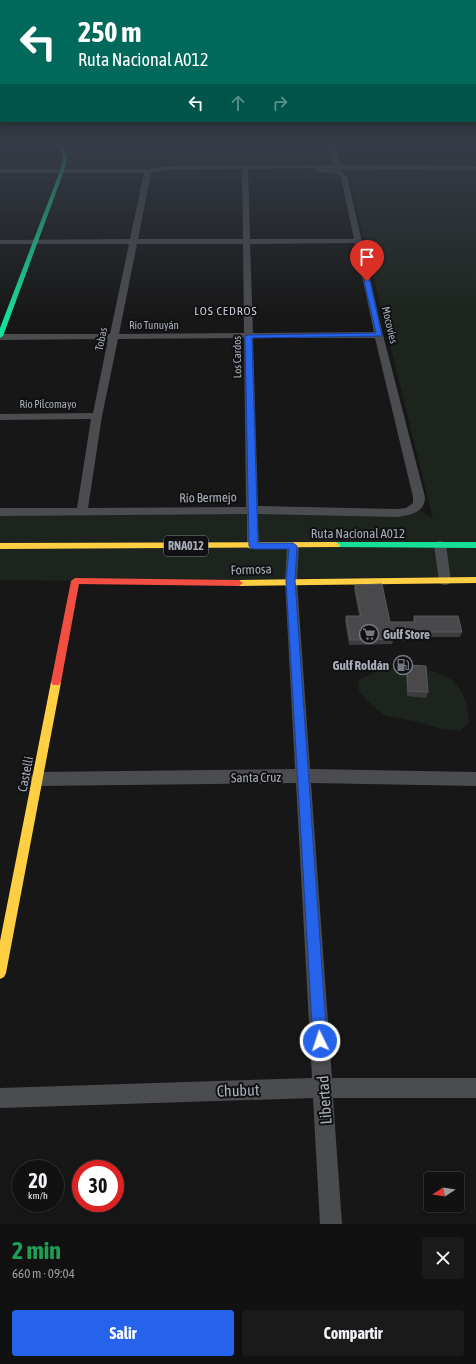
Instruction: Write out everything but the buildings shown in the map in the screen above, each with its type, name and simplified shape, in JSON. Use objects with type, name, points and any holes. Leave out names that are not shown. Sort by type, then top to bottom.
[{"type":"main road","points":[[0,336],[50,203]]},
{"type":"main road","name":"Ruta Nacional A012","points":[[0,546],[476,545]]},
{"type":"main road","name":"Formosa","points":[[75,581],[231,583],[291,581],[476,580]]},
{"type":"main road","name":"Castelli","points":[[0,973],[75,581]]},
{"type":"street","name":"Tobas","points":[[82,512],[97,416],[141,203]]},
{"type":"street","name":"Los Cardos","points":[[246,203],[253,546]]},
{"type":"street","name":"Mocovíes","points":[[350,203],[379,335],[419,497],[419,504],[415,508]]},
{"type":"street","points":[[0,242],[358,241]]},
{"type":"street","name":"Río Tunuyán","points":[[0,336],[113,337],[379,335]]},
{"type":"street","name":"Río Pilcomayo","points":[[0,417],[97,416]]},
{"type":"street","name":"Río Bermejo","points":[[0,512],[288,510],[397,513],[409,511],[415,508]]},
{"type":"street","points":[[440,545],[445,581]]},
{"type":"street","name":"Libertad","points":[[293,546],[291,581],[331,1224]]},
{"type":"street","name":"Santa Cruz","points":[[37,780],[303,776],[476,779]]},
{"type":"street","name":"Chubut","points":[[0,1098],[323,1088],[476,1088]]},
{"type":"shaded area","points":[[355,203],[476,203],[476,580],[231,583],[0,580],[0,512],[397,513],[415,508],[433,519]]},
{"type":"shaded area","points":[[383,668],[420,669],[442,674],[459,688],[465,700],[469,722],[460,731],[442,729],[419,722],[384,715],[359,692],[359,680]]},
{"type":"traffic: fast","points":[[0,336],[50,203]]},
{"type":"traffic: fast","points":[[336,545],[476,545]]},
{"type":"traffic: slow","points":[[0,546],[336,545]]},
{"type":"traffic: slow","points":[[239,583],[476,580]]},
{"type":"traffic: slow","points":[[0,973],[56,682]]},
{"type":"traffic: jam","points":[[56,682],[75,581],[239,583]]},
{"type":"place","name":"Gulf Store","points":[[369,634]]},
{"type":"place","name":"Gulf Roldán","points":[[403,665]]},
{"type":"district","name":"LOS CEDROS","points":[[226,311]]},
{"type":"route","points":[[320,1041],[291,581],[293,546],[253,546],[249,336],[379,335],[367,281]]}]
